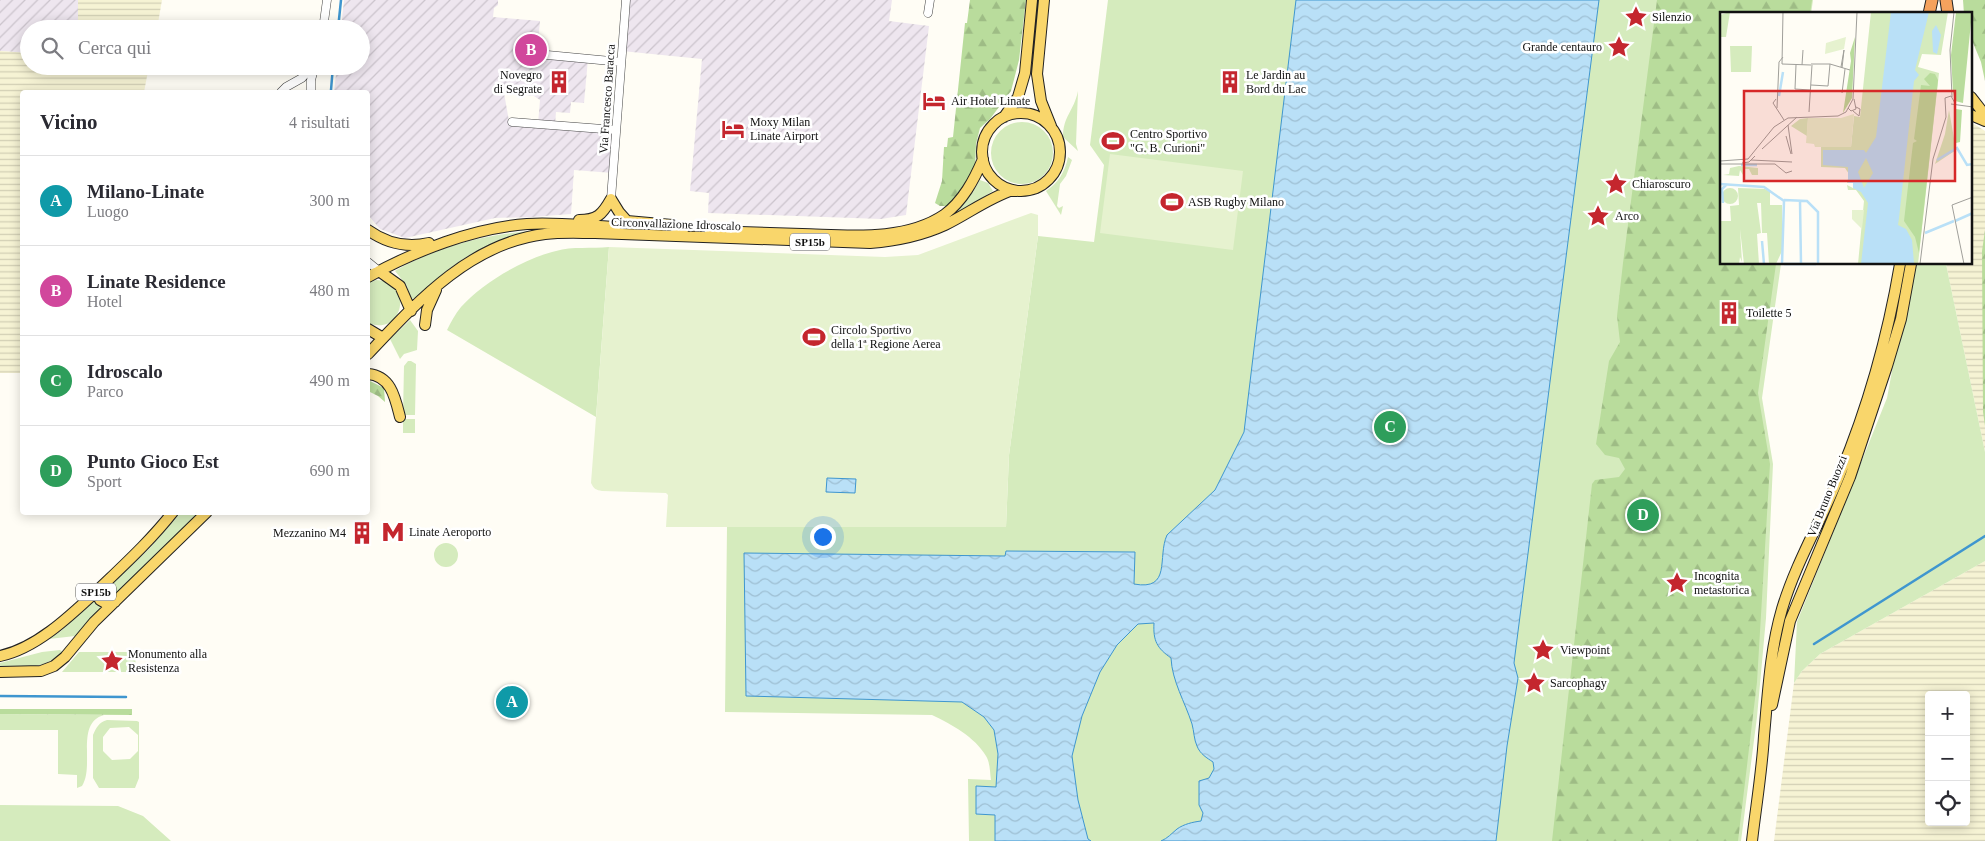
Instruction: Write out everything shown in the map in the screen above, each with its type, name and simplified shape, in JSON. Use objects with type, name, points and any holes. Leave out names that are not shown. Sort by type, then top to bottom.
[{"type":"main road","name":"SP15b","points":[[983,159],[983,145],[988,131],[1004,117],[1018,97],[1025,73],[1032,0]]},
{"type":"main road","name":"SP15b","points":[[1013,190],[1029,190],[1038,187],[1052,177],[1059,161],[1060,144],[1041,101],[1037,74],[1044,0]]},
{"type":"main road","points":[[1972,98],[1985,115]]},
{"type":"main road","points":[[1004,117],[1022,113],[1030,114],[1039,117],[1051,127]]},
{"type":"main road","points":[[1972,115],[1985,121]]},
{"type":"main road","points":[[983,159],[993,179],[1013,190]]},
{"type":"main road","name":"Circonvallazione Idroscalo","points":[[370,276],[423,250],[469,236],[510,226],[528,224],[850,235],[886,233],[907,229],[934,220],[954,205],[973,182],[983,159]]},
{"type":"main road","name":"Circonvallazione Idroscalo","points":[[370,352],[446,278],[487,251],[516,241],[546,234],[595,233],[848,244],[890,241],[929,231],[946,224],[994,197],[1013,190]]},
{"type":"main road","points":[[528,224],[551,219],[590,220],[597,217],[611,199],[626,221],[672,225],[683,230]]},
{"type":"main road","points":[[370,231],[385,240],[408,245],[426,244],[469,236]]},
{"type":"main road","name":"Via Bruno Buozzi","points":[[1752,841],[1764,737],[1768,681],[1782,607],[1853,440],[1881,353],[1900,265]]},
{"type":"main road","name":"Via Bruno Buozzi","points":[[1764,737],[1790,621],[1850,476],[1888,366],[1901,319],[1911,265]]},
{"type":"main road","points":[[379,271],[400,286],[410,311]]},
{"type":"main road","points":[[425,325],[427,310],[432,297],[446,278]]},
{"type":"main road","points":[[370,330],[383,338]]},
{"type":"main road","points":[[370,374],[378,376],[388,385],[394,394],[400,417]]},
{"type":"main road","name":"SP15b","points":[[3,655],[53,630],[145,546],[171,515]]},
{"type":"main road","name":"SP15b","points":[[0,672],[45,670],[65,657],[94,622],[204,515]]},
{"type":"main road","points":[[102,586],[99,592],[100,600],[107,604],[114,602]]},
{"type":"street","points":[[324,20],[327,0]]},
{"type":"street","name":"Via Francesco Baracca","points":[[611,199],[626,0]]},
{"type":"street","points":[[928,13],[930,0]]},
{"type":"street","points":[[537,54],[621,62]]},
{"type":"street","points":[[283,90],[306,75]]},
{"type":"street","points":[[312,75],[312,90]]},
{"type":"street","points":[[294,83],[305,85],[310,90]]},
{"type":"street","points":[[512,122],[616,130]]},
{"type":"street","points":[[370,264],[379,271]]},
{"type":"shaded area","points":[[0,0],[78,0],[78,20],[20,20],[20,52],[0,51]]},
{"type":"shaded area","points":[[78,0],[162,0],[159,20],[78,20]]},
{"type":"shaded area","points":[[344,0],[498,0],[498,5],[494,8],[493,17],[540,21],[537,54],[588,59],[584,103],[571,102],[570,113],[556,112],[555,125],[616,130],[613,173],[574,170],[571,214],[495,218],[405,238],[380,229],[370,217],[370,90],[334,90],[336,75],[370,75],[370,20],[342,20]],"holes":[[[504,93],[534,96],[540,100],[538,124],[509,121]]]},
{"type":"shaded area","points":[[626,0],[892,0],[889,21],[929,26],[906,215],[881,219],[708,213],[709,193],[690,191],[702,59],[622,51]]},
{"type":"shaded area","points":[[0,51],[20,52],[20,75],[147,75],[144,90],[20,90],[20,373],[0,373]]},
{"type":"shaded area","points":[[1972,123],[1985,131],[1985,452],[1946,265],[1972,265]]},
{"type":"shaded area","points":[[1985,561],[1985,841],[1774,841],[1794,683],[1802,671],[1820,654]]},
{"type":"green space","points":[[970,0],[1026,0],[1019,60],[1011,91],[990,119],[980,128],[976,144],[975,170],[951,203],[947,206],[940,206],[935,203],[942,181],[944,147],[947,147],[948,138],[953,137],[965,23],[967,23]]},
{"type":"green space","points":[[1108,0],[1813,0],[1811,12],[1720,12],[1720,265],[1781,265],[1762,398],[1773,464],[1766,618],[1757,717],[1741,841],[969,841],[968,779],[991,780],[989,764],[986,756],[976,743],[962,732],[932,715],[725,712],[727,527],[1006,527],[1009,455],[1038,236],[1094,242],[1104,165],[1090,145]]},
{"type":"green space","points":[[1657,0],[1812,0],[1810,12],[1720,12],[1720,265],[1776,265],[1758,393],[1770,464],[1757,682],[1738,841],[1552,841],[1592,484],[1595,480],[1619,477],[1625,469],[1619,458],[1605,455],[1596,444],[1609,361],[1620,342],[1617,316]]},
{"type":"green space","points":[[1963,0],[1985,0],[1985,81],[1981,62],[1972,40],[1972,12],[1964,12]]},
{"type":"green space","points":[[1078,91],[1076,144],[1078,151],[1063,137],[1063,130]]},
{"type":"green space","points":[[1016,122],[1028,122],[1044,131],[1051,141],[1053,153],[1051,165],[1044,175],[1028,184],[1016,184],[1005,179],[996,170],[991,159],[991,147],[996,136],[1005,127]]},
{"type":"green space","name":"ASB Rugby Milano","points":[[1110,154],[1243,171],[1233,250],[1100,233]]},
{"type":"green space","points":[[1068,157],[1072,160],[1066,176],[1060,184],[1057,206],[1059,208],[1063,206],[1061,215],[1046,191],[1060,177]]},
{"type":"green space","points":[[980,180],[988,183],[993,191],[949,218],[949,215],[973,192]]},
{"type":"green space","name":"Circolo Sportivo della 1ª Regione Aerea","points":[[1031,213],[1038,215],[1038,236],[1009,455],[1006,527],[666,527],[668,495],[666,493],[602,491],[595,489],[592,485],[609,247],[885,257],[918,255]]},
{"type":"green space","points":[[1985,230],[1985,426],[1983,412],[1982,251]]},
{"type":"green space","points":[[532,231],[498,241],[469,256],[443,274],[416,298],[411,299],[407,286],[395,271],[427,255],[461,243],[497,235]]},
{"type":"green space","points":[[609,247],[596,417],[447,330],[457,312],[470,298],[480,289],[518,265],[562,249]]},
{"type":"green space","points":[[1912,265],[1946,265],[1985,452],[1985,561],[1820,654],[1802,671],[1794,683],[1797,622],[1887,398]]},
{"type":"green space","points":[[376,280],[388,283],[396,289],[400,298],[400,307],[396,316],[390,322],[380,325],[370,323],[370,282]]},
{"type":"green space","points":[[410,320],[418,331],[417,350],[404,354],[400,359],[390,339]]},
{"type":"green space","points":[[408,361],[416,364],[415,415],[403,415],[404,366]]},
{"type":"green space","points":[[370,381],[384,388],[385,402],[370,392]]},
{"type":"green space","points":[[403,419],[415,419],[415,433],[403,433]]},
{"type":"green space","points":[[178,515],[198,515],[107,600],[103,596],[103,592],[149,549]]},
{"type":"green space","points":[[446,543],[451,544],[457,550],[457,560],[451,566],[446,567],[441,566],[435,560],[434,555],[435,550],[441,544]]},
{"type":"green space","points":[[95,600],[102,608],[75,636],[49,639],[61,631]]},
{"type":"green space","points":[[60,650],[63,652],[41,665],[0,667],[0,663],[42,652]]},
{"type":"green space","points":[[79,652],[129,652],[136,654],[135,669],[131,672],[62,672]]},
{"type":"green space","points":[[0,709],[132,709],[132,715],[0,714]]},
{"type":"green space","points":[[0,714],[104,715],[95,720],[90,727],[87,746],[87,768],[82,786],[77,788],[77,775],[58,774],[58,730],[0,730]]},
{"type":"green space","points":[[107,720],[139,722],[139,778],[135,788],[99,788],[93,778],[93,735],[98,726]],"holes":[[[129,727],[138,735],[138,751],[130,759],[112,760],[103,751],[103,737],[110,728]]]},
{"type":"green space","points":[[0,805],[118,806],[143,816],[171,841],[0,841]]},
{"type":"water","points":[[1296,0],[1599,0],[1514,663],[1518,678],[1507,746],[1496,841],[1161,841],[1183,826],[1201,821],[1203,813],[1199,805],[1199,781],[1209,778],[1214,769],[1213,762],[1198,749],[1192,724],[1174,675],[1171,658],[1157,644],[1154,635],[1154,623],[1138,624],[1117,645],[1100,672],[1082,716],[1072,756],[1078,800],[1088,839],[1091,841],[995,841],[995,815],[976,814],[976,786],[996,787],[998,754],[994,730],[984,717],[962,702],[746,696],[744,553],[1005,556],[1006,551],[1135,552],[1134,584],[1146,585],[1154,582],[1159,577],[1167,535],[1215,490],[1244,432]]},
{"type":"water","points":[[827,478],[856,479],[855,493],[826,492]]},
{"type":"waterway","points":[[339,20],[341,0]]},
{"type":"waterway","points":[[331,90],[332,75]]},
{"type":"waterway","points":[[1814,644],[1985,536]]},
{"type":"waterway","points":[[0,696],[126,697]]},
{"type":"place","name":"Silenzio","points":[[1636,17]]},
{"type":"place","name":"Grande centauro","points":[[1619,47]]},
{"type":"place","name":"Linate Residence","points":[[531,50]]},
{"type":"place","name":"Novegro di Segrate","points":[[559,82]]},
{"type":"place","name":"Le Jardin au Bord du Lac","points":[[1230,82]]},
{"type":"place","name":"Air Hotel Linate","points":[[934,101]]},
{"type":"place","name":"Moxy Milan Linate Airport","points":[[733,129]]},
{"type":"place","name":"Centro Sportivo \"G. B. Curioni\"","points":[[1113,141]]},
{"type":"place","name":"Chiaroscuro","points":[[1616,184]]},
{"type":"place","name":"ASB Rugby Milano","points":[[1172,202]]},
{"type":"place","name":"Arco","points":[[1598,216]]},
{"type":"place","name":"Toilette 5","points":[[1729,313]]},
{"type":"place","name":"Circolo Sportivo della 1ª Regione Aerea","points":[[814,337]]},
{"type":"place","name":"Idroscalo","points":[[1390,427]]},
{"type":"place","name":"Punto Gioco Est","points":[[1643,515]]},
{"type":"place","name":"Linate Aeroporto","points":[[393,532]]},
{"type":"place","name":"Mezzanino M4","points":[[362,533]]},
{"type":"place","name":"Incognita metastorica","points":[[1677,583]]},
{"type":"place","name":"Viewpoint","points":[[1543,650]]},
{"type":"place","name":"Monumento alla Resistenza","points":[[112,661]]},
{"type":"place","name":"Sarcophagy","points":[[1534,683]]},
{"type":"place","name":"Milano-Linate","points":[[512,702]]}]
